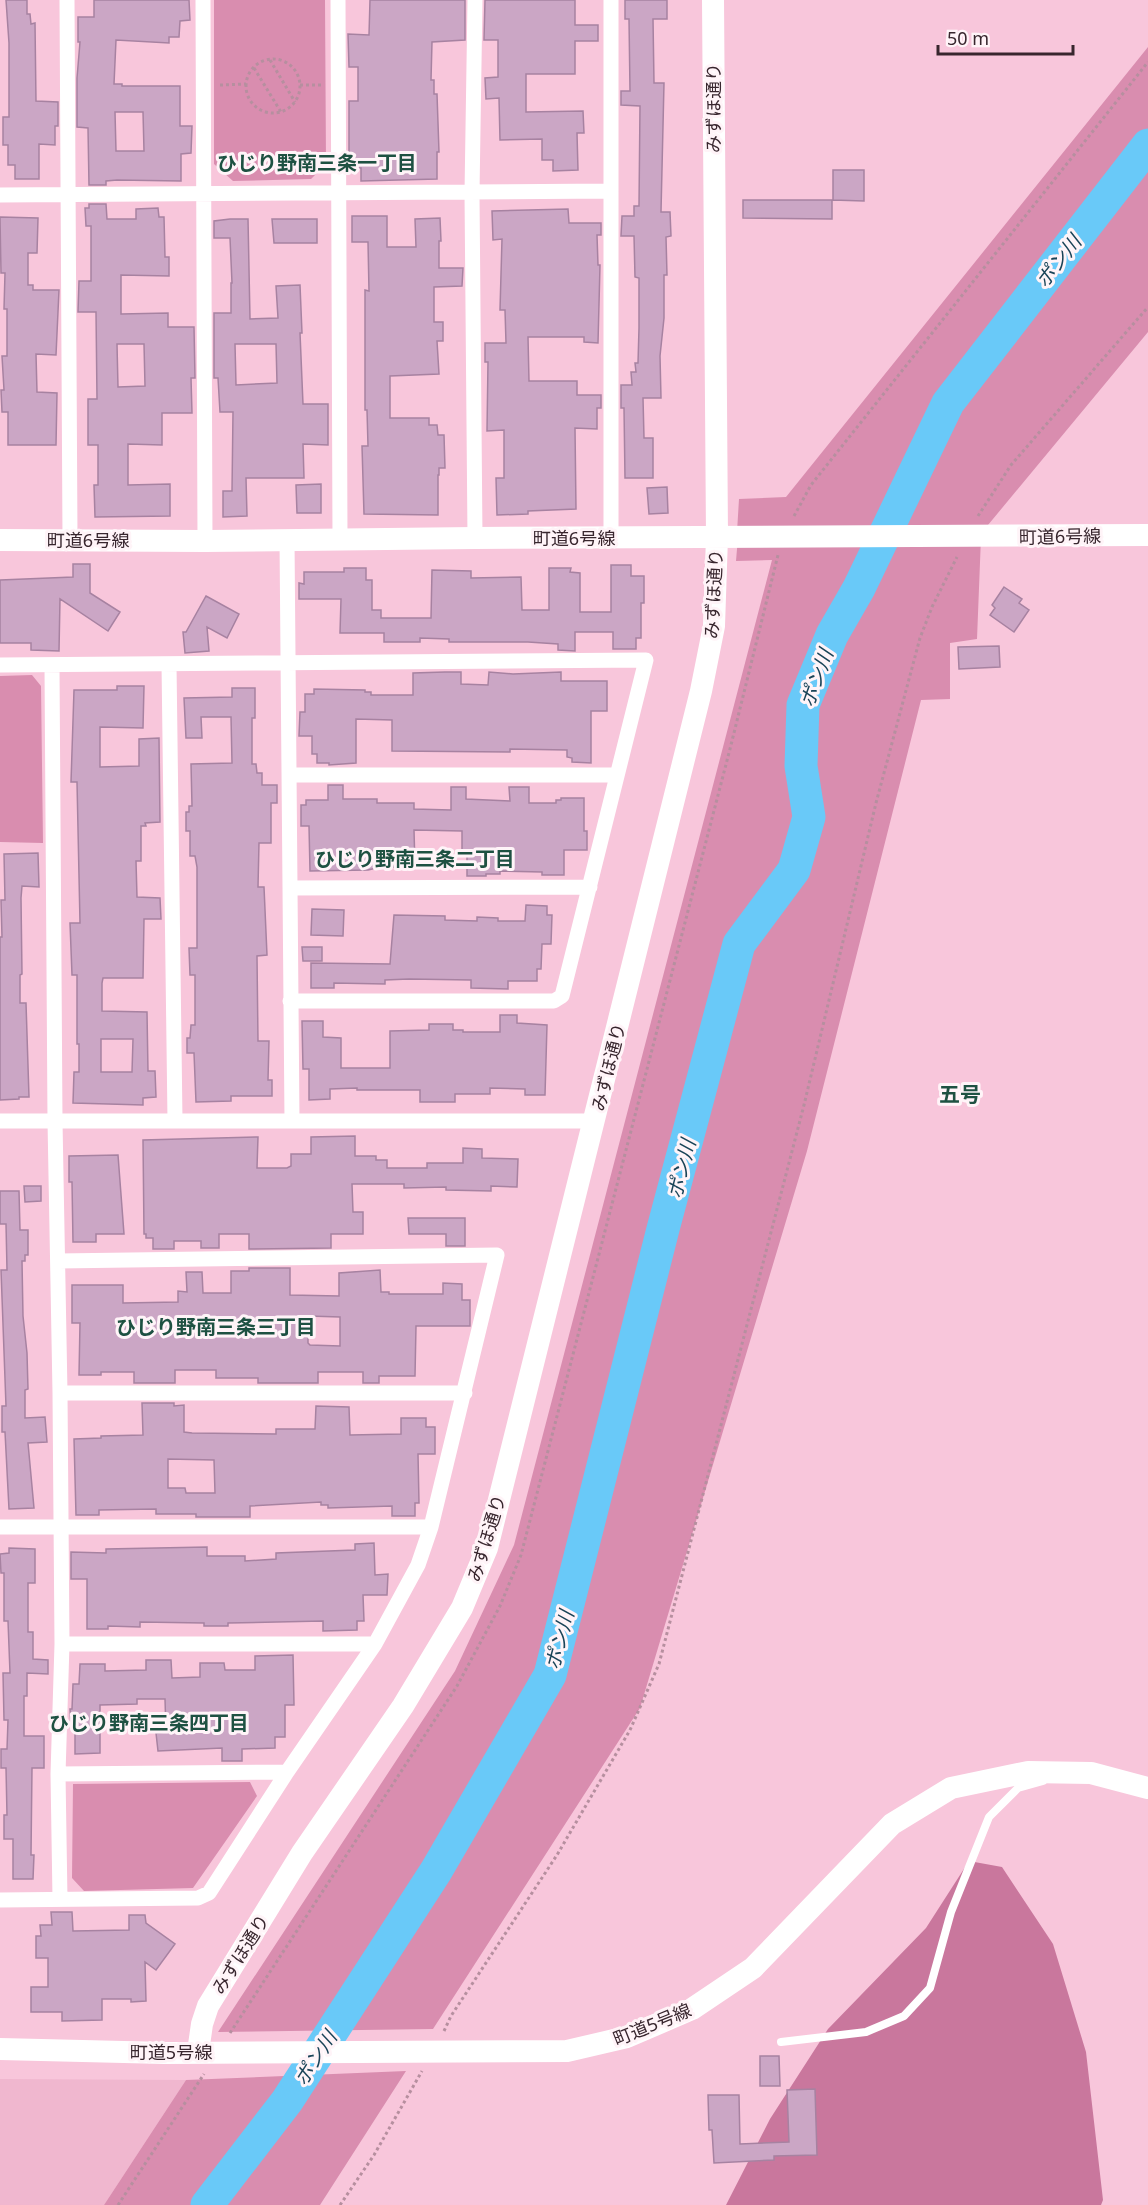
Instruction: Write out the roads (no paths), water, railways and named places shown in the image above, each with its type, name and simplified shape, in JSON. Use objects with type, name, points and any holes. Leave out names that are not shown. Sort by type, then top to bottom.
[{"type":"street","points":[[68,0],[70,539]]},
{"type":"street","points":[[203,0],[205,541]]},
{"type":"street","points":[[338,0],[340,539]]},
{"type":"street","points":[[475,0],[472,193],[475,538]]},
{"type":"street","points":[[611,0],[611,538]]},
{"type":"street","name":"みずほ通り","points":[[216,2052],[202,2024],[208,2006],[302,1853],[403,1706],[462,1608],[487,1548],[701,691],[714,626],[717,537],[713,0]]},
{"type":"street","points":[[0,195],[611,191]]},
{"type":"street","name":"町道6号線","points":[[0,540],[1148,536]]},
{"type":"street","points":[[287,539],[292,1120]]},
{"type":"street","points":[[0,665],[646,660],[562,996],[554,1001],[290,1001]]},
{"type":"street","points":[[169,664],[175,1120]]},
{"type":"street","points":[[52,666],[62,1644],[57,1774],[60,1899]]},
{"type":"street","points":[[289,775],[616,775]]},
{"type":"street","points":[[290,888],[590,887]]},
{"type":"street","points":[[0,1121],[594,1121]]},
{"type":"street","points":[[0,1900],[198,1898],[209,1893],[287,1772],[375,1644],[418,1565],[431,1527],[497,1255],[58,1261]]},
{"type":"street","points":[[60,1393],[465,1393]]},
{"type":"street","points":[[0,1527],[431,1527]]},
{"type":"street","points":[[62,1644],[375,1644]]},
{"type":"street","points":[[57,1774],[287,1772]]},
{"type":"street","name":"町道5号線","points":[[0,2049],[216,2052],[567,2051],[627,2037],[681,2014],[753,1968],[892,1824],[951,1788],[1028,1772],[1091,1773],[1148,1788]]},
{"type":"lane","points":[[780,2043],[866,2032],[904,2016],[930,1988],[951,1912],[989,1816],[1018,1788],[1070,1773]]},
{"type":"waterway","name":"ポン川","points":[[207,2205],[287,2101],[436,1871],[550,1675],[663,1229],[739,944],[794,870],[809,817],[801,766],[803,705],[832,635],[859,588],[948,403],[1148,145]]},
{"type":"district","name":"ひじり野南三条一丁目","points":[[317,162]]},
{"type":"district","name":"ひじり野南三条二丁目","points":[[415,858]]},
{"type":"district","name":"五号","points":[[960,1094]]},
{"type":"district","name":"ひじり野南三条三丁目","points":[[216,1326]]},
{"type":"district","name":"ひじり野南三条四丁目","points":[[149,1722]]}]
